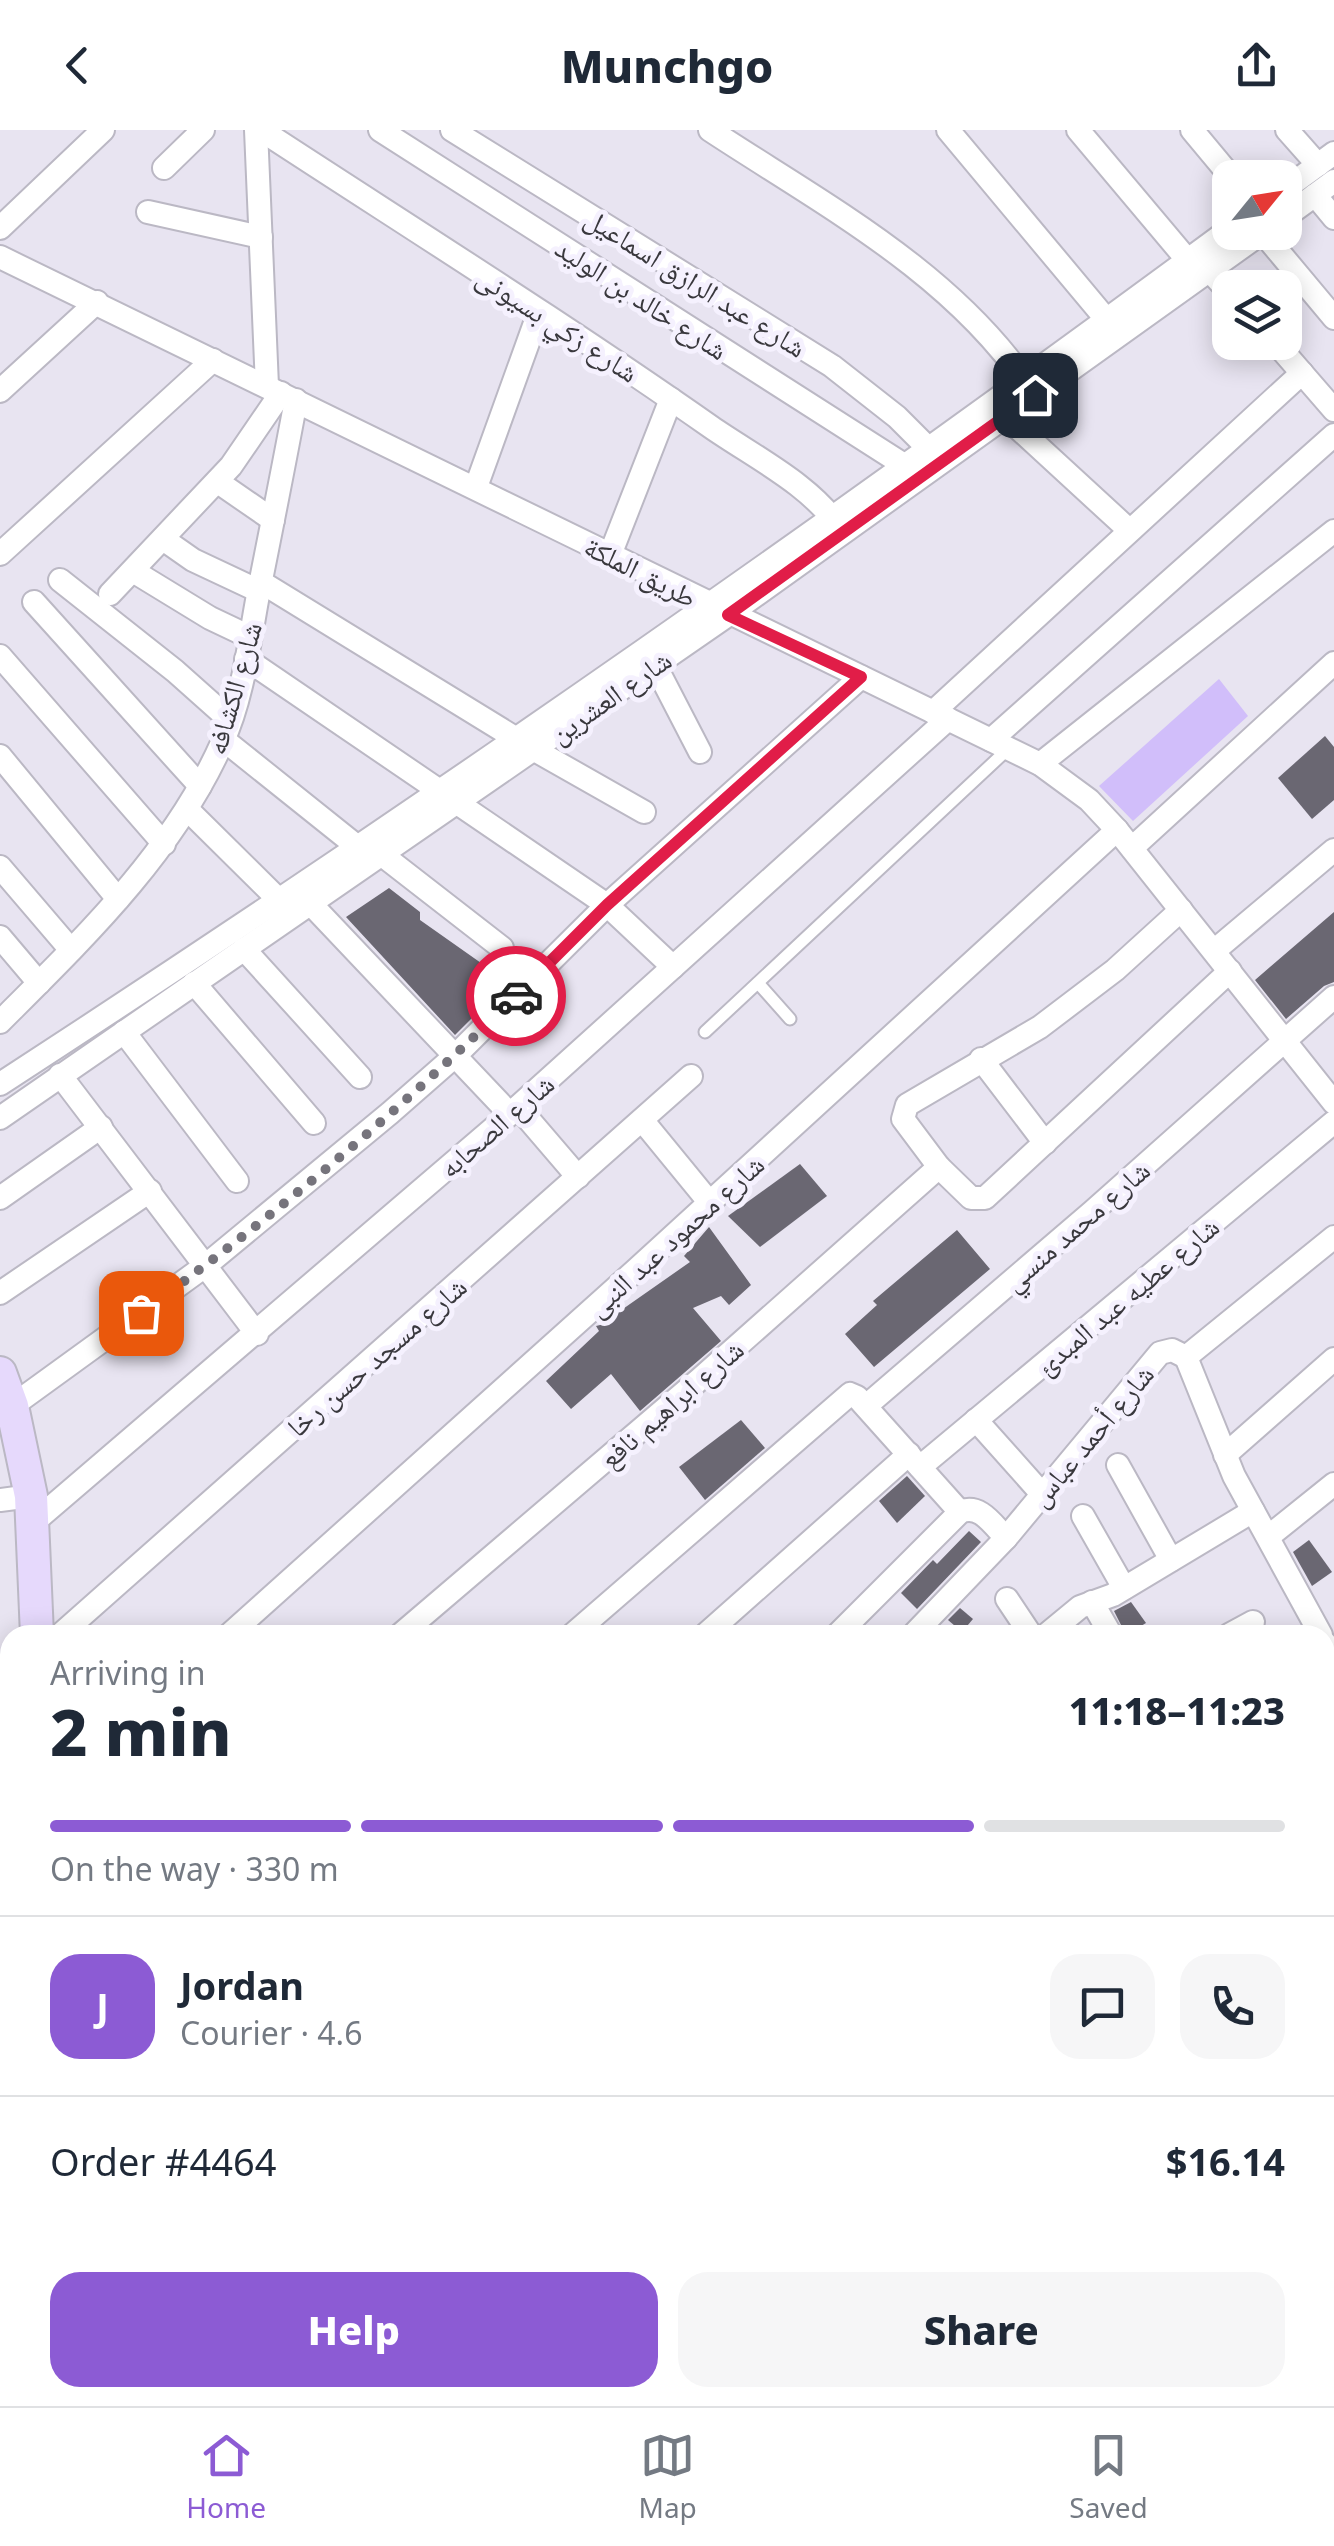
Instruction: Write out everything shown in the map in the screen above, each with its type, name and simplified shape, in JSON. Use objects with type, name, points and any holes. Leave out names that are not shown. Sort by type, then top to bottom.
[{"type":"street","points":[[0,228],[103,130]]},
{"type":"street","points":[[164,168],[203,130]]},
{"type":"street","name":"شارع الكشافه","points":[[0,1022],[118,899],[164,844],[188,810],[227,730],[273,520],[281,393],[261,237],[259,130]]},
{"type":"street","name":"شارع زكي بسيونى","points":[[259,130],[671,399],[808,494],[838,525]]},
{"type":"street","name":"شارع خالد بن الوليد","points":[[380,130],[904,466]]},
{"type":"street","name":"شارع عبد الرازق اسماعيل","points":[[452,130],[832,366],[876,399],[928,448]]},
{"type":"street","points":[[710,130],[940,286],[985,329],[1029,387]]},
{"type":"street","points":[[948,130],[1106,319]]},
{"type":"street","points":[[1078,130],[1212,279]]},
{"type":"street","points":[[1192,130],[1217,160]]},
{"type":"street","points":[[1287,130],[1325,174],[1334,218]]},
{"type":"street","points":[[1302,199],[1325,174]]},
{"type":"street","points":[[148,212],[261,237]]},
{"type":"street","name":"شارع العشرين","points":[[838,525],[928,448],[1029,387],[1200,269],[1214,250]]},
{"type":"street","name":"شارع العشرين","points":[[0,1084],[281,902],[370,851],[838,525],[1006,417],[1029,387],[1106,319],[1233,250]]},
{"type":"street","points":[[1277,250],[1334,318]]},
{"type":"street","name":"طريق الملكة","points":[[0,258],[1040,764],[1089,800],[1124,839],[1334,1102]]},
{"type":"street","points":[[0,392],[96,302]]},
{"type":"street","points":[[476,487],[539,312]]},
{"type":"street","points":[[0,554],[213,360]]},
{"type":"street","points":[[1291,360],[1334,410]]},
{"type":"street","name":"شارع الصحابه","points":[[22,1506],[256,1334],[514,1110],[673,967],[941,716],[1129,530],[1302,372]]},
{"type":"street","points":[[110,594],[218,482],[281,393]]},
{"type":"street","points":[[610,555],[671,399]]},
{"type":"street","points":[[1006,417],[1129,530]]},
{"type":"street","points":[[999,744],[1334,434]]},
{"type":"street","points":[[218,482],[273,520]]},
{"type":"street","points":[[1040,764],[1334,531]]},
{"type":"street","points":[[162,539],[193,560],[260,587],[644,812]]},
{"type":"street","points":[[133,570],[196,610],[449,796],[607,905],[673,967]]},
{"type":"street","points":[[60,580],[175,671],[227,730],[370,851],[502,948]]},
{"type":"street","points":[[34,602],[200,786]]},
{"type":"street","name":"شارع العشرين","points":[[525,744],[655,665],[719,610]]},
{"type":"street","points":[[0,656],[164,844]]},
{"type":"street","name":"شارع محمود عبد النبى","points":[[240,1625],[710,1203],[1124,839],[1334,664]]},
{"type":"street","points":[[655,665],[700,752]]},
{"type":"street","points":[[12,1406],[206,1266],[455,1056],[607,905],[861,677]]},
{"type":"street","points":[[0,756],[118,899]]},
{"type":"street","points":[[188,810],[281,902]]},
{"type":"street","points":[[1214,952],[1334,850]]},
{"type":"street","name":"شارع العشرين","points":[[0,1118],[310,903],[370,851]]},
{"type":"street","points":[[0,867],[71,950]]},
{"type":"street","points":[[310,903],[578,1178]]},
{"type":"street","points":[[1181,910],[1040,1027],[907,1106],[903,1119],[939,1167],[971,1198],[981,1200],[1230,971]]},
{"type":"street","points":[[0,938],[39,984]]},
{"type":"street","points":[[244,948],[360,1077]]},
{"type":"street","points":[[194,984],[314,1123]]},
{"type":"street","name":"شارع محمد منسي","points":[[866,1406],[1334,997]]},
{"type":"street","points":[[124,1032],[237,1181]]},
{"type":"street","points":[[982,1060],[1045,1143]]},
{"type":"street","points":[[60,1076],[256,1334]]},
{"type":"street","name":"شارع مسجد حسن رخا","points":[[71,1625],[691,1076]]},
{"type":"street","points":[[642,1120],[710,1203]]},
{"type":"street","name":"شارع عطيه عبد المبدئ","points":[[717,1625],[914,1461],[976,1420],[1334,1122]]},
{"type":"street","points":[[0,1198],[101,1127]]},
{"type":"street","name":"شارع ابراهيم نافع","points":[[412,1625],[700,1379],[939,1167]]},
{"type":"street","points":[[0,1293],[150,1192]]},
{"type":"street","name":"شارع أحمد عباس","points":[[923,1625],[1006,1538],[1160,1353],[1172,1350],[1186,1357],[1334,1237]]},
{"type":"street","points":[[1186,1357],[1225,1455],[1313,1625]]},
{"type":"street","points":[[1225,1455],[1334,1359]]},
{"type":"street","points":[[0,1373],[12,1406],[37,1625]]},
{"type":"street","points":[[583,1625],[846,1396],[854,1394],[866,1406],[960,1512]]},
{"type":"street","points":[[976,1420],[1042,1494]]},
{"type":"street","points":[[1118,1465],[1170,1560]]},
{"type":"street","points":[[1268,1537],[1334,1484]]},
{"type":"street","points":[[847,1625],[960,1512],[978,1510],[1006,1538]]},
{"type":"street","points":[[1058,1625],[1080,1607],[1124,1588],[1253,1511]]},
{"type":"street","points":[[1083,1516],[1124,1588]]},
{"type":"street","points":[[1007,1599],[1024,1625]]},
{"type":"street","points":[[1092,1602],[1105,1625]]},
{"type":"street","points":[[1247,1625],[1253,1622]]},
{"type":"lane","points":[[705,1032],[999,744]]},
{"type":"lane","points":[[758,983],[790,1018]]},
{"type":"shaded area","points":[[1219,679],[1248,716],[1133,821],[1099,786]]},
{"type":"building","points":[[1325,736],[1334,747],[1334,800],[1312,819],[1278,778]]},
{"type":"building","points":[[389,888],[420,912],[420,920],[508,982],[455,1035],[346,917]]},
{"type":"building","points":[[1334,912],[1334,982],[1286,1019],[1255,980]]},
{"type":"building","points":[[800,1164],[827,1196],[760,1247],[728,1216]]},
{"type":"building","points":[[709,1227],[751,1285],[729,1305],[721,1296],[693,1308],[721,1341],[640,1411],[611,1374],[571,1409],[546,1381],[599,1331],[596,1326],[612,1322],[610,1318],[690,1262],[684,1256]]},
{"type":"building","points":[[957,1230],[990,1269],[874,1367],[845,1334],[877,1305],[873,1301]]},
{"type":"building","points":[[741,1420],[765,1448],[705,1500],[679,1467]]},
{"type":"building","points":[[907,1476],[925,1496],[897,1523],[879,1501]]},
{"type":"building","points":[[969,1531],[981,1542],[917,1609],[901,1593]]},
{"type":"building","points":[[1309,1540],[1332,1572],[1312,1586],[1293,1552]]},
{"type":"building","points":[[1131,1602],[1146,1623],[1121,1625],[1114,1611]]},
{"type":"building","points":[[960,1608],[973,1619],[968,1625],[954,1625],[948,1620]]},
{"type":"way so far","points":[[141,1313],[206,1266],[390,1113],[516,996]]},
{"type":"route","points":[[516,996],[607,905],[861,677],[728,615],[1035,395]]}]
